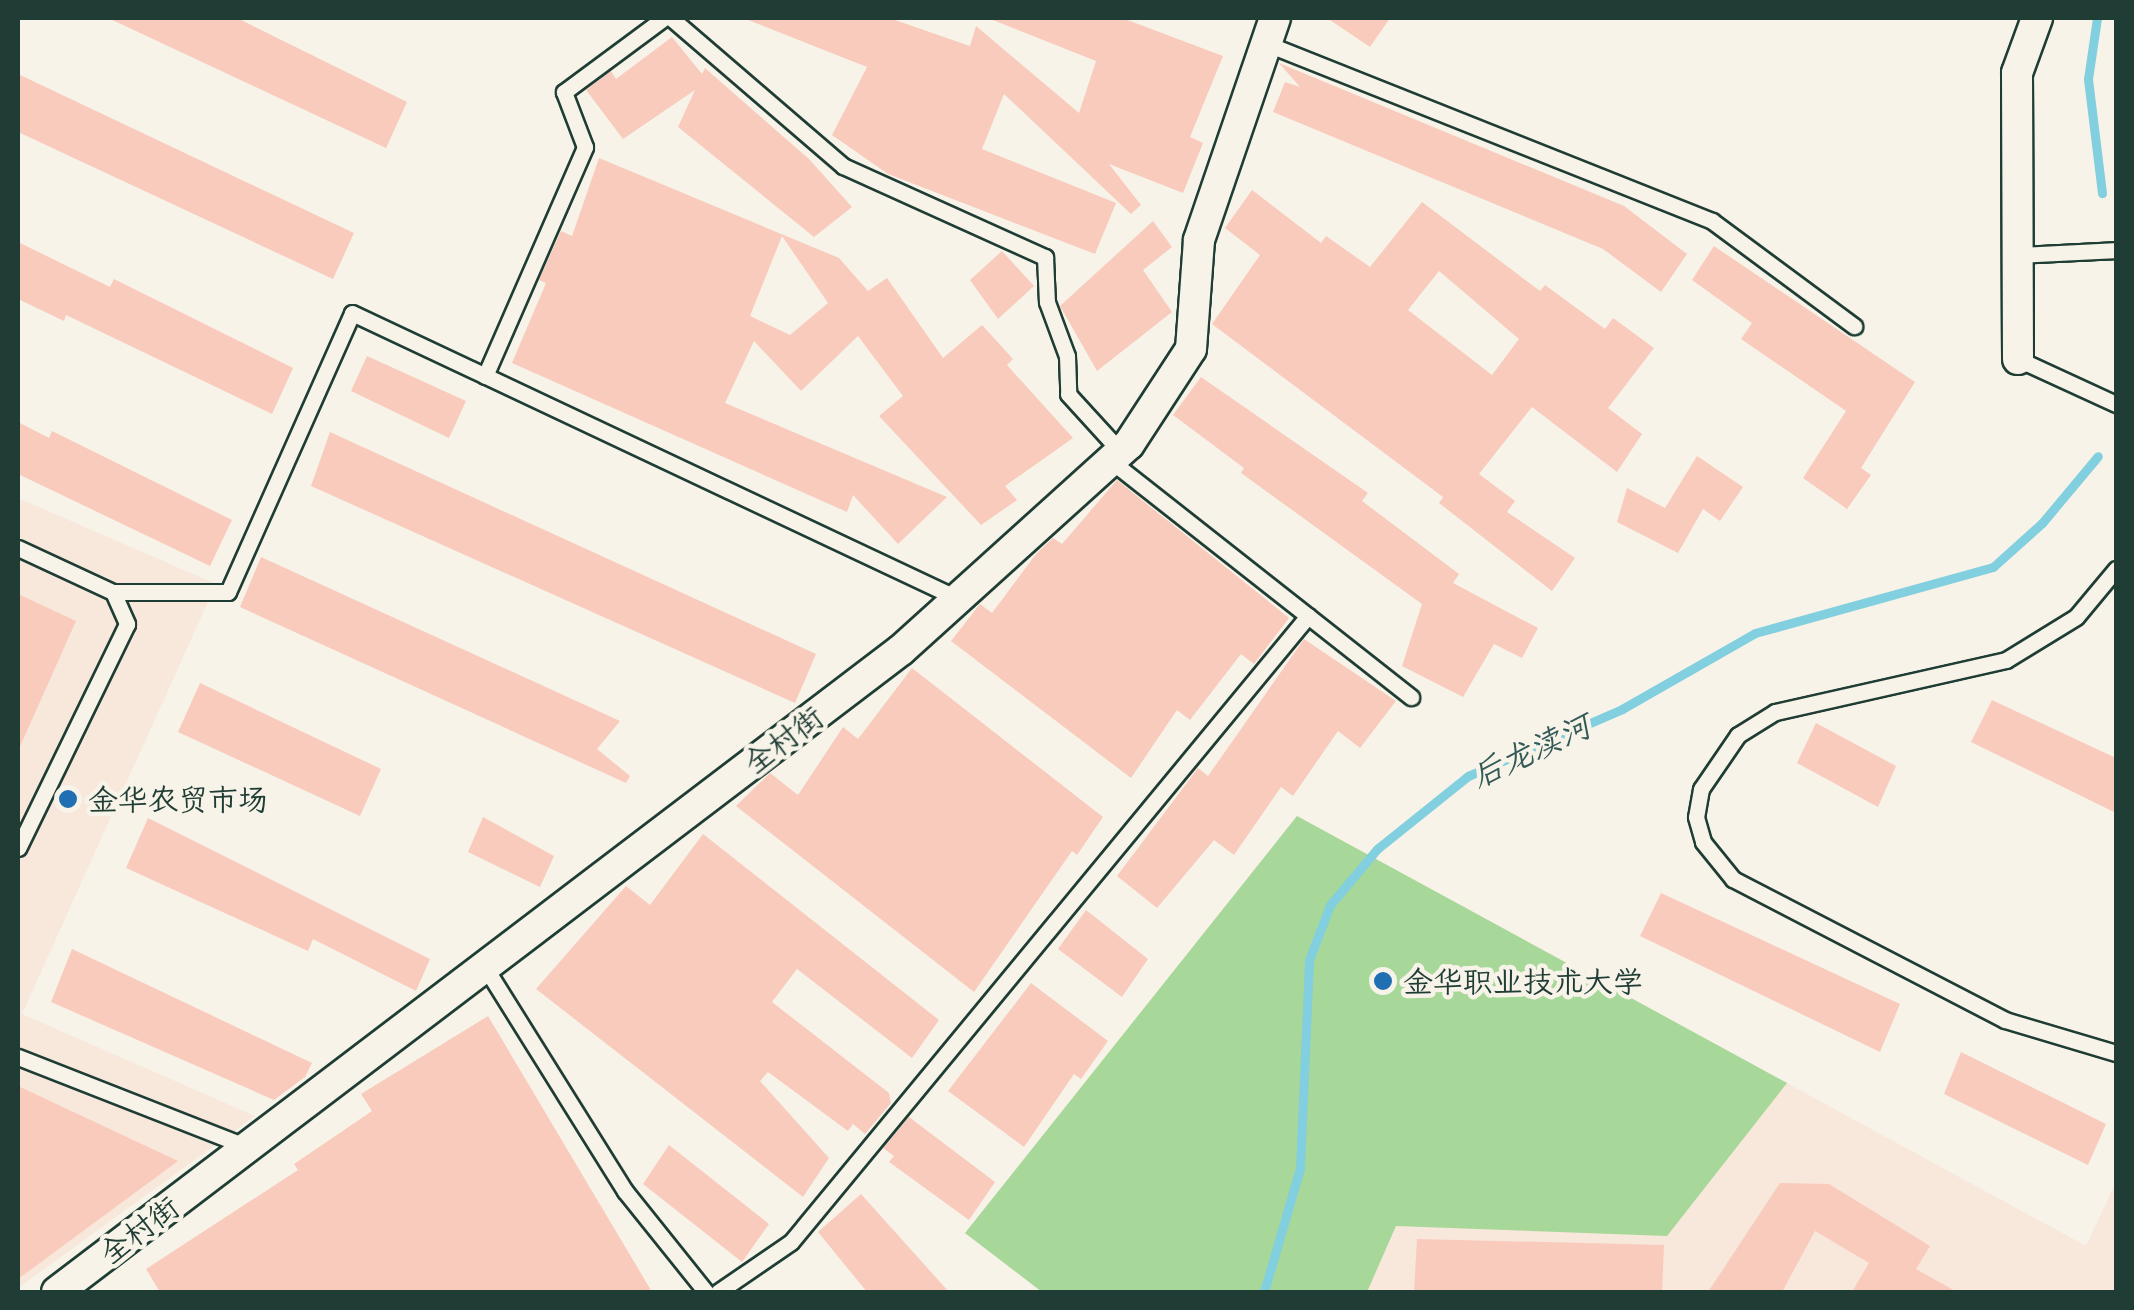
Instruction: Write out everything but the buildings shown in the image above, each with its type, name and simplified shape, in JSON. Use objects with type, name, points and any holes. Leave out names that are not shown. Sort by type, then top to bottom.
[{"type":"street","points":[[2018,359],[2017,73],[2037,18]]},
{"type":"street","name":"全村街","points":[[57,1292],[485,967],[959,599],[1116,456],[1191,348],[1200,240],[1270,30]]},
{"type":"lane","points":[[485,376],[586,147],[564,92],[668,18],[842,166],[1045,257],[1047,302],[1067,356],[1068,394],[1116,456],[1411,697]]},
{"type":"lane","points":[[1270,30],[1712,221],[1854,326]]},
{"type":"lane","points":[[2018,255],[2116,250]]},
{"type":"lane","points":[[18,548],[112,592],[228,592],[352,313],[959,599]]},
{"type":"lane","points":[[2018,359],[2116,404]]},
{"type":"lane","points":[[2116,569],[2076,616],[2006,660],[1775,712],[1738,734],[1701,789],[1696,817],[1703,842],[1733,880],[2005,1020],[2116,1054]]},
{"type":"lane","points":[[18,848],[126,624],[112,592]]},
{"type":"lane","points":[[718,1292],[791,1242],[1308,616]]},
{"type":"lane","points":[[485,967],[625,1190],[706,1292]]},
{"type":"lane","points":[[18,1057],[248,1147]]},
{"type":"shaded area","name":"金华农贸市场","points":[[18,498],[216,584],[22,1014],[255,1116],[18,1288]]},
{"type":"shaded area","name":"金华职业技术大学","points":[[1297,816],[2086,1246],[2116,1182],[2116,1292],[1042,1292],[965,1233]]},
{"type":"green space","name":"金华职业技术大学","points":[[1297,816],[1787,1083],[1667,1236],[1396,1226],[1367,1292],[1042,1292],[965,1233]]},
{"type":"waterway","name":"后龙渎河","points":[[2097,18],[2088,79],[2102,193]]},
{"type":"waterway","name":"后龙渎河","points":[[1264,1292],[1300,1168],[1309,960],[1330,905],[1377,849],[1468,776],[1622,709],[1755,633],[1993,567],[2042,523],[2098,456]]},
{"type":"place","name":"金华农贸市场","points":[[68,799]]},
{"type":"place","name":"金华职业技术大学","points":[[1383,981]]}]
